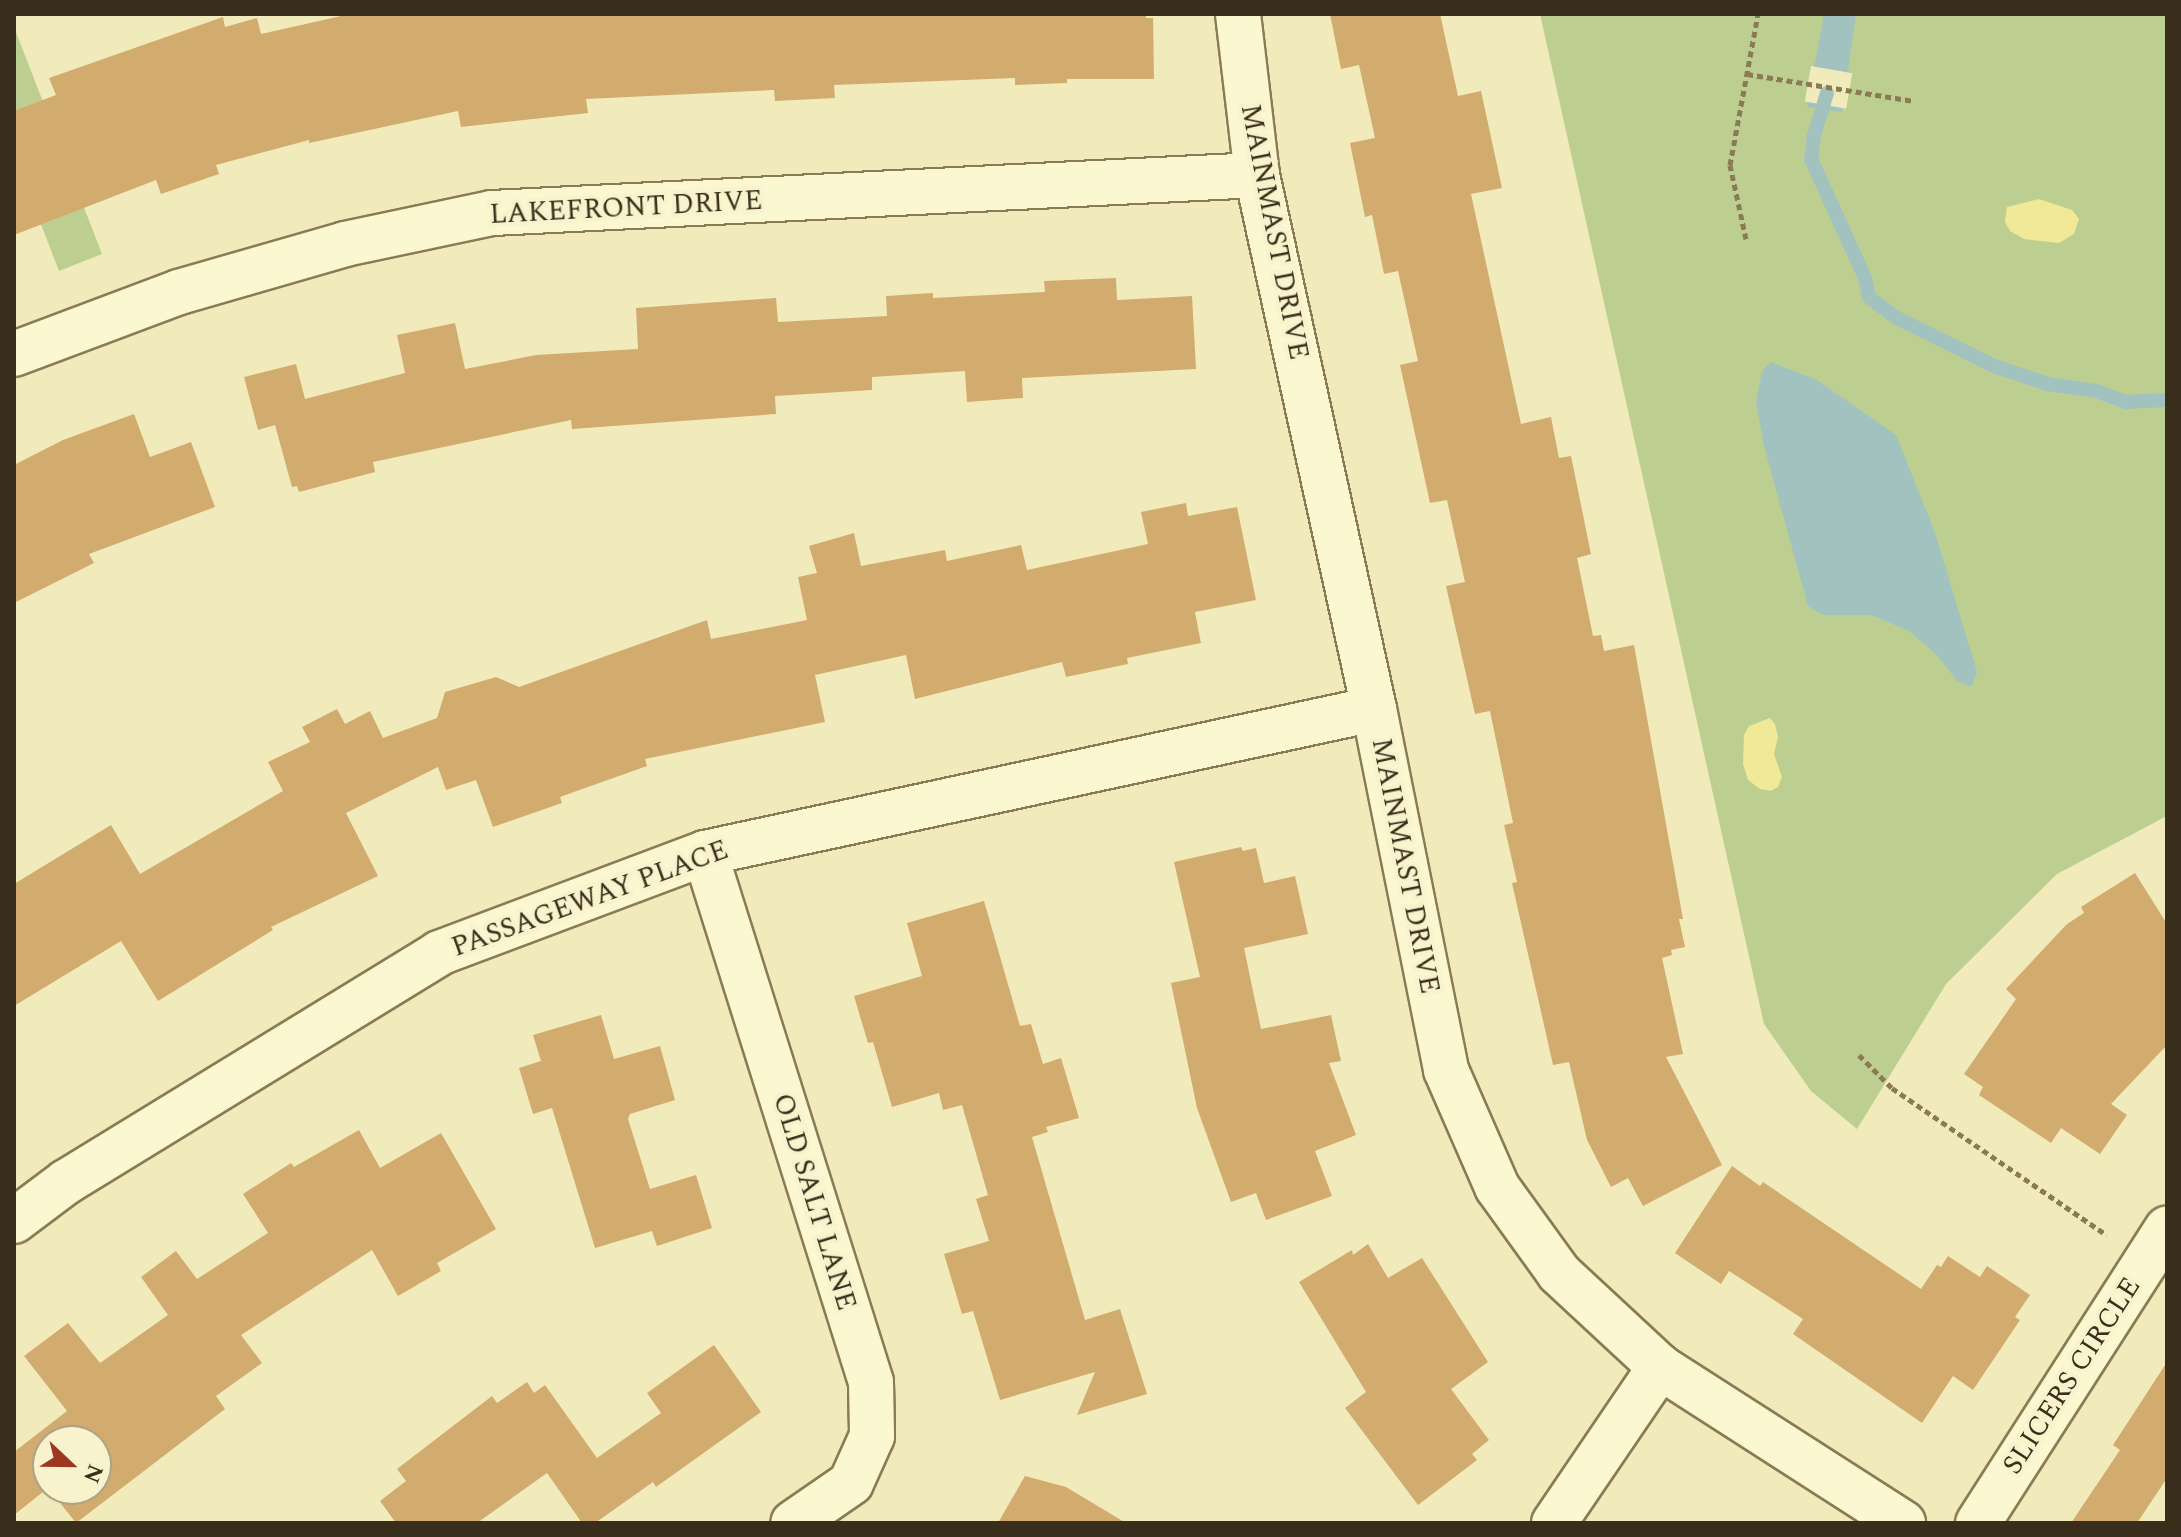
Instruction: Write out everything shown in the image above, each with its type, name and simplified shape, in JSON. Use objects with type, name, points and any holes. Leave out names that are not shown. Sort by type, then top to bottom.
[{"type":"street","name":"MAINMAST DRIVE","points":[[1238,14],[1257,175],[1374,709],[1446,1070],[1490,1172],[1497,1187],[1559,1273],[1660,1367],[1903,1523]]},
{"type":"street","name":"LAKEFRONT DRIVE","points":[[14,354],[179,292],[329,248],[492,213],[1257,175]]},
{"type":"street","name":"PASSAGEWAY PLACE","points":[[14,1221],[66,1182],[439,953],[705,853],[1374,709]]},
{"type":"street","name":"OLD SALT LANE","points":[[705,853],[871,1382],[872,1436],[851,1483],[793,1523]]},
{"type":"street","name":"SLICERS CIRCLE","points":[[1978,1523],[2156,1246]]},
{"type":"street","points":[[1554,1523],[1660,1367]]},
{"type":"path","points":[[1746,239],[1730,165],[1758,14]]},
{"type":"path","points":[[1747,74],[1914,101]]},
{"type":"path","points":[[1859,1055],[1892,1088],[2156,1246]]},
{"type":"green space","points":[[1540,14],[2167,14],[2167,816],[2057,874],[1946,984],[1857,1129],[1811,1091],[1764,1024]]},
{"type":"green space","points":[[14,27],[102,254],[59,271],[14,154]]},
{"type":"sand","points":[[2039,199],[2072,210],[2079,219],[2074,234],[2059,243],[2024,239],[2010,231],[2005,222],[2007,207]]},
{"type":"sand","points":[[1770,718],[1778,737],[1774,754],[1782,777],[1778,787],[1771,791],[1760,789],[1748,780],[1743,764],[1744,735],[1749,726]]},
{"type":"water","points":[[1824,14],[1856,14],[1842,112],[1807,107]]},
{"type":"water","points":[[1771,362],[1817,380],[1896,435],[1935,533],[1977,672],[1971,687],[1957,681],[1937,655],[1909,631],[1871,615],[1823,615],[1808,606],[1764,446],[1756,402],[1762,371]]},
{"type":"pier","points":[[1811,66],[1852,73],[1846,109],[1805,101]]},
{"type":"building","points":[[350,14],[1146,14],[1146,18],[1153,18],[1154,79],[1067,79],[1067,83],[1015,85],[1015,78],[834,85],[835,98],[775,101],[774,90],[586,99],[588,113],[461,127],[458,111],[309,143],[309,140],[216,165],[219,174],[161,194],[156,180],[14,235],[14,111],[56,95],[49,78],[223,17],[225,27],[257,18],[261,34]]},
{"type":"building","points":[[1330,14],[1440,14],[1458,96],[1481,91],[1502,188],[1471,194],[1521,424],[1551,417],[1559,458],[1571,456],[1591,554],[1577,558],[1593,636],[1601,635],[1604,651],[1634,645],[1683,919],[1679,919],[1685,947],[1671,950],[1672,955],[1662,958],[1683,1054],[1666,1057],[1722,1165],[1643,1206],[1628,1178],[1611,1187],[1587,1140],[1569,1062],[1553,1065],[1512,883],[1517,882],[1504,825],[1513,823],[1490,711],[1475,714],[1446,586],[1465,582],[1447,500],[1430,503],[1400,365],[1418,361],[1398,271],[1384,274],[1372,215],[1365,217],[1350,143],[1375,138],[1359,65],[1341,69]]},
{"type":"building","points":[[1116,278],[1117,300],[1192,296],[1196,369],[1022,378],[1023,398],[967,402],[965,371],[872,377],[872,390],[775,396],[776,414],[572,429],[571,420],[373,462],[375,472],[299,492],[297,486],[292,487],[275,425],[258,430],[244,377],[296,364],[305,399],[405,373],[397,335],[455,323],[465,369],[536,355],[638,349],[636,308],[776,298],[778,322],[887,316],[886,296],[933,293],[933,298],[1045,292],[1044,281]]},
{"type":"building","points":[[134,414],[150,457],[191,442],[215,507],[89,554],[94,563],[14,603],[14,465],[63,440]]},
{"type":"building","points":[[1186,503],[1188,516],[1237,507],[1256,600],[1195,612],[1201,643],[1127,658],[1128,664],[1066,677],[1062,662],[915,699],[906,655],[815,675],[825,722],[645,759],[647,766],[560,797],[562,803],[493,827],[476,780],[446,790],[438,767],[346,813],[378,876],[271,927],[273,930],[158,1001],[121,941],[14,1006],[14,884],[111,825],[140,874],[283,791],[268,762],[310,742],[302,727],[337,709],[345,724],[370,711],[383,738],[437,718],[445,692],[496,677],[519,687],[707,620],[711,639],[807,620],[798,577],[817,573],[809,546],[854,533],[861,566],[945,550],[947,561],[1021,545],[1027,570],[1148,544],[1141,512]]},
{"type":"building","points":[[1241,847],[1243,851],[1256,848],[1264,883],[1295,876],[1308,934],[1244,948],[1261,1029],[1331,1015],[1341,1061],[1329,1063],[1356,1135],[1315,1151],[1332,1196],[1266,1220],[1256,1193],[1231,1202],[1197,1108],[1171,983],[1200,977],[1174,862]]},
{"type":"building","points":[[2135,873],[2167,924],[2167,1045],[2111,1104],[2127,1115],[2100,1154],[2061,1128],[2051,1143],[1979,1095],[1983,1087],[1964,1074],[2016,999],[2006,989],[2067,924],[2084,913],[2081,907]]},
{"type":"building","points":[[984,901],[1020,1026],[1031,1024],[1043,1064],[1061,1058],[1079,1118],[1046,1127],[1048,1132],[1032,1137],[1085,1320],[1120,1309],[1147,1394],[1077,1415],[1095,1372],[1000,1400],[973,1311],[962,1314],[944,1254],[989,1241],[976,1199],[988,1195],[962,1105],[943,1110],[939,1093],[892,1107],[873,1042],[868,1043],[854,996],[922,976],[907,923]]},
{"type":"building","points":[[601,1015],[614,1059],[660,1046],[675,1100],[630,1114],[628,1119],[650,1189],[696,1175],[712,1228],[657,1246],[652,1231],[595,1248],[552,1108],[533,1114],[519,1068],[541,1061],[533,1035]]},
{"type":"building","points":[[359,1130],[380,1168],[441,1133],[496,1229],[437,1263],[441,1271],[398,1296],[372,1250],[241,1335],[262,1363],[216,1396],[225,1409],[112,1495],[112,1425],[49,1425],[67,1411],[24,1356],[68,1323],[100,1363],[168,1315],[141,1277],[176,1251],[197,1279],[268,1233],[243,1194],[291,1163],[294,1167]]},
{"type":"building","points":[[1732,1166],[1760,1186],[1763,1182],[1921,1289],[1937,1265],[1941,1267],[1948,1256],[1980,1277],[1987,1266],[2030,1295],[2015,1317],[2020,1320],[1973,1390],[1953,1376],[1922,1423],[1793,1334],[1803,1319],[1729,1271],[1721,1284],[1675,1253]]},
{"type":"building","points":[[1368,1244],[1388,1278],[1422,1258],[1488,1362],[1451,1389],[1489,1440],[1472,1454],[1477,1460],[1418,1505],[1345,1408],[1366,1392],[1299,1282],[1352,1250],[1353,1255]]},
{"type":"building","points":[[714,1345],[761,1412],[656,1487],[653,1482],[595,1523],[582,1523],[547,1473],[477,1523],[396,1523],[380,1501],[406,1481],[397,1469],[492,1396],[497,1403],[527,1382],[534,1393],[545,1385],[597,1458],[661,1413],[647,1393]]},
{"type":"building","points":[[2167,1362],[2167,1478],[2137,1523],[2071,1523],[2120,1450],[2113,1445]]},
{"type":"building","points":[[32,1438],[32,1501],[14,1515],[14,1452]]},
{"type":"building","points":[[1025,1476],[1066,1487],[1126,1523],[998,1523]]},
{"type":"building","points":[[62,1505],[100,1505],[76,1523]]},
{"type":"waterway","points":[[1827,93],[1814,136],[1811,159],[1865,278],[1869,297],[1897,318],[1994,366],[2048,384],[2096,391],[2126,402],[2167,400]]}]
